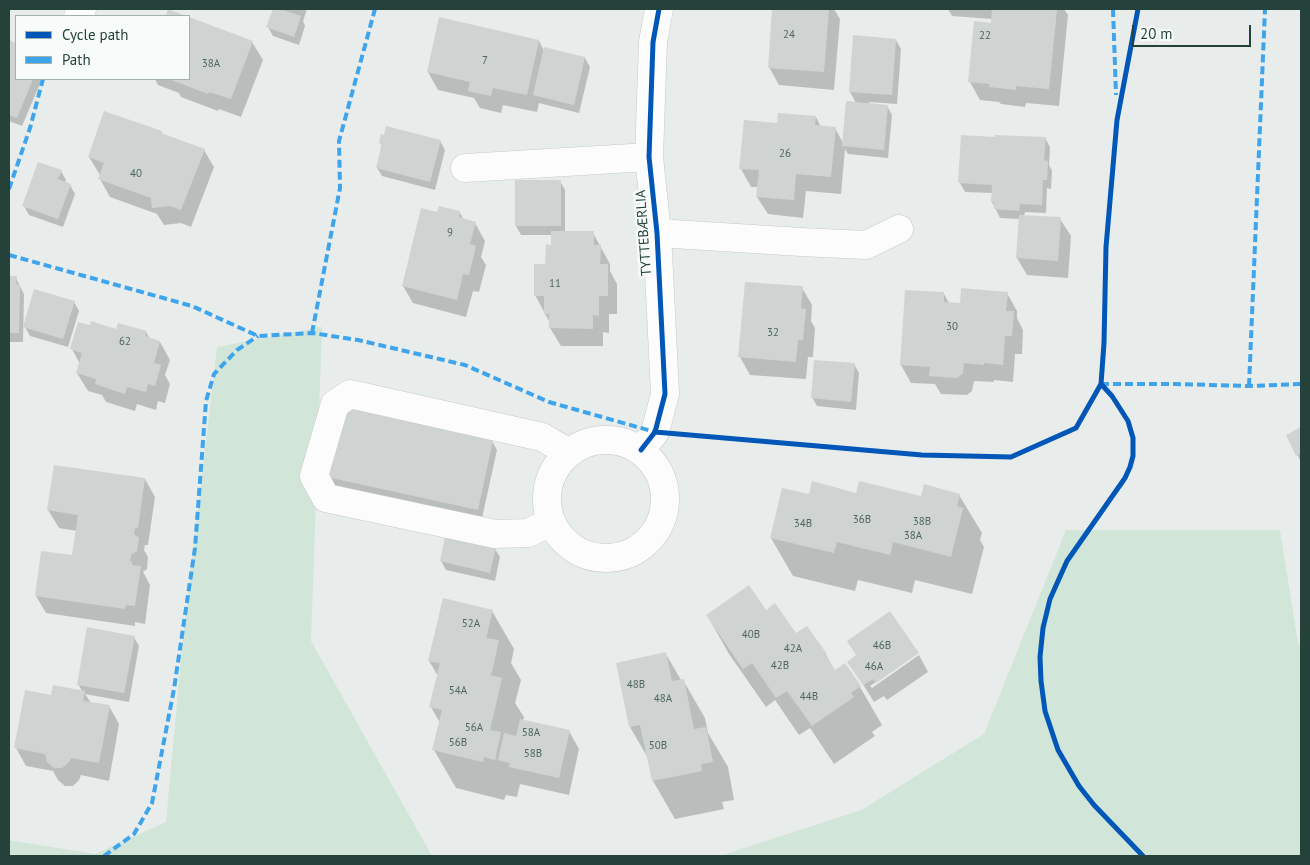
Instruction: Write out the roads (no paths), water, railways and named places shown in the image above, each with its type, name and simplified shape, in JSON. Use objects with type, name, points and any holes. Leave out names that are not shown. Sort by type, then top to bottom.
[{"type":"street","name":"TYTTEBÆRLIA","points":[[641,450],[655,432],[665,394],[657,233],[649,157],[653,42],[659,9]]},
{"type":"street","points":[[465,168],[649,157]]},
{"type":"street","points":[[657,233],[866,245],[899,229]]},
{"type":"street","points":[[551,522],[528,533],[495,534],[326,498],[314,476],[335,404],[350,394],[542,437],[569,453]]},
{"type":"street","points":[[617,440],[641,450],[659,471],[666,497],[661,524],[644,546],[619,557],[592,557],[567,544],[551,522],[546,497],[553,473],[569,453],[591,441],[617,440]]}]
